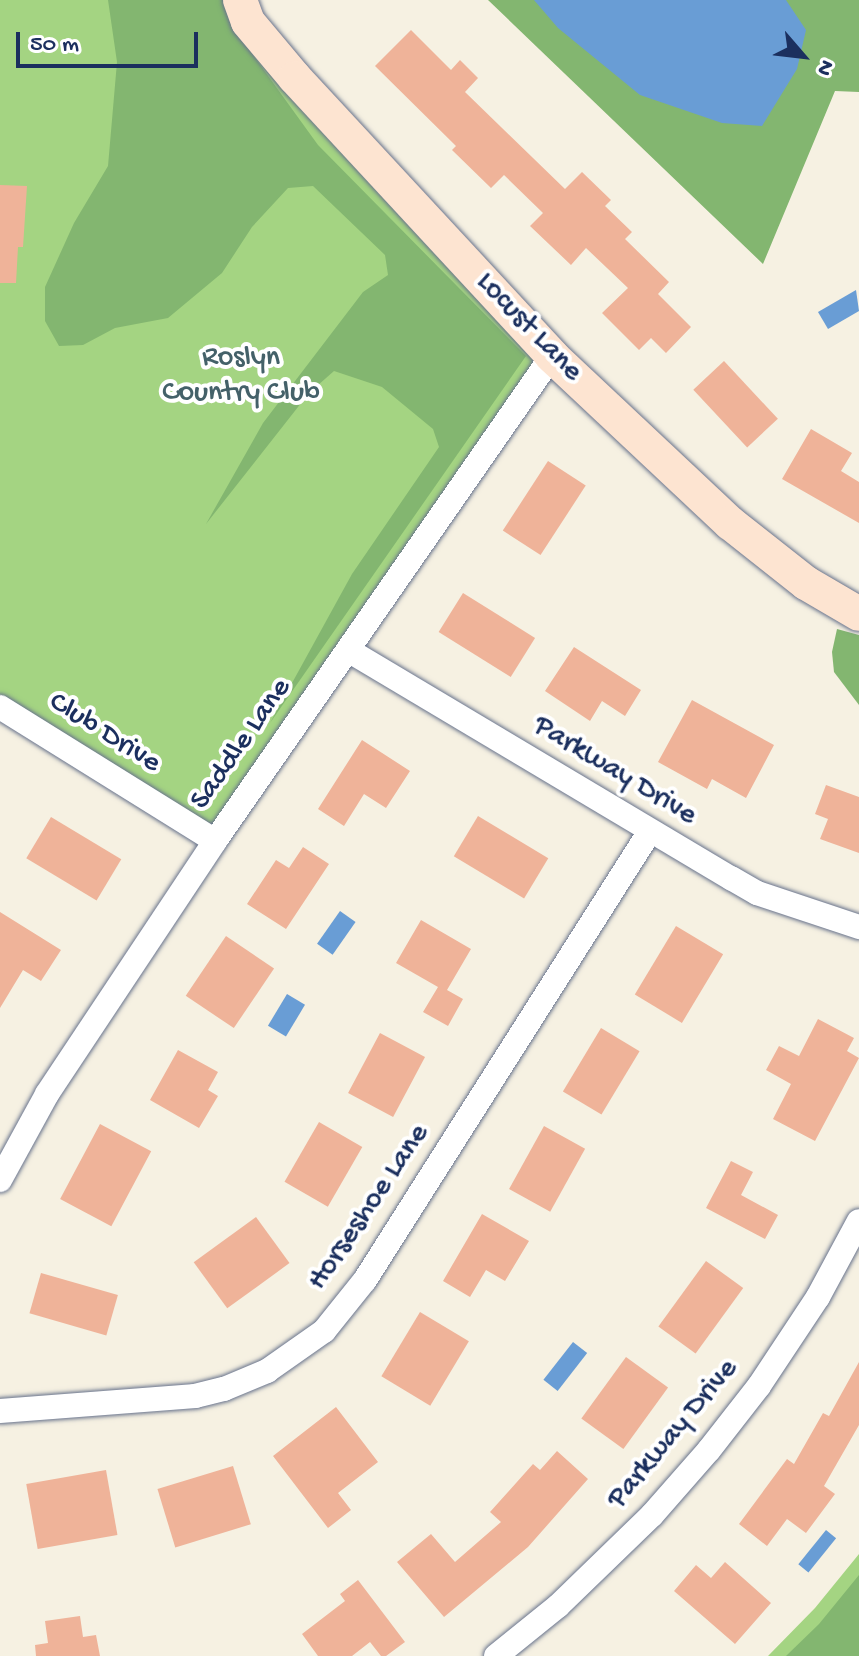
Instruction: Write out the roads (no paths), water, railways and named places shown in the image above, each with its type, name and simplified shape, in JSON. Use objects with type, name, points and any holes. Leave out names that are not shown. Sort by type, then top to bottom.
[{"type":"street","name":"Locust Lane","points":[[240,0],[248,22],[295,78],[552,356],[730,523],[806,583],[859,614]]},
{"type":"street","name":"Saddle Lane","points":[[0,1180],[47,1094],[215,841],[552,356]]},
{"type":"street","name":"Parkway Drive","points":[[348,650],[757,893],[859,927]]},
{"type":"street","name":"Club Drive","points":[[0,707],[215,841]]},
{"type":"street","name":"Horseshoe Lane","points":[[0,1411],[195,1396],[224,1389],[267,1371],[324,1331],[365,1280],[650,831]]},
{"type":"street","name":"Parkway Drive","points":[[496,1656],[589,1576],[652,1515],[709,1450],[759,1386],[818,1297],[859,1221]]},
{"type":"water","points":[[534,0],[786,0],[806,30],[797,69],[762,126],[722,123],[640,95],[558,28]]},
{"type":"water","points":[[856,290],[859,311],[828,329],[818,312]]},
{"type":"water","points":[[340,911],[356,922],[333,955],[317,944]]},
{"type":"water","points":[[287,994],[305,1005],[286,1037],[268,1026]]},
{"type":"water","points":[[573,1342],[587,1353],[558,1391],[543,1380]]},
{"type":"water","points":[[826,1530],[836,1538],[808,1572],[798,1564]]},
{"type":"park label","name":"Roslyn Country Club","points":[[241,376]]}]
